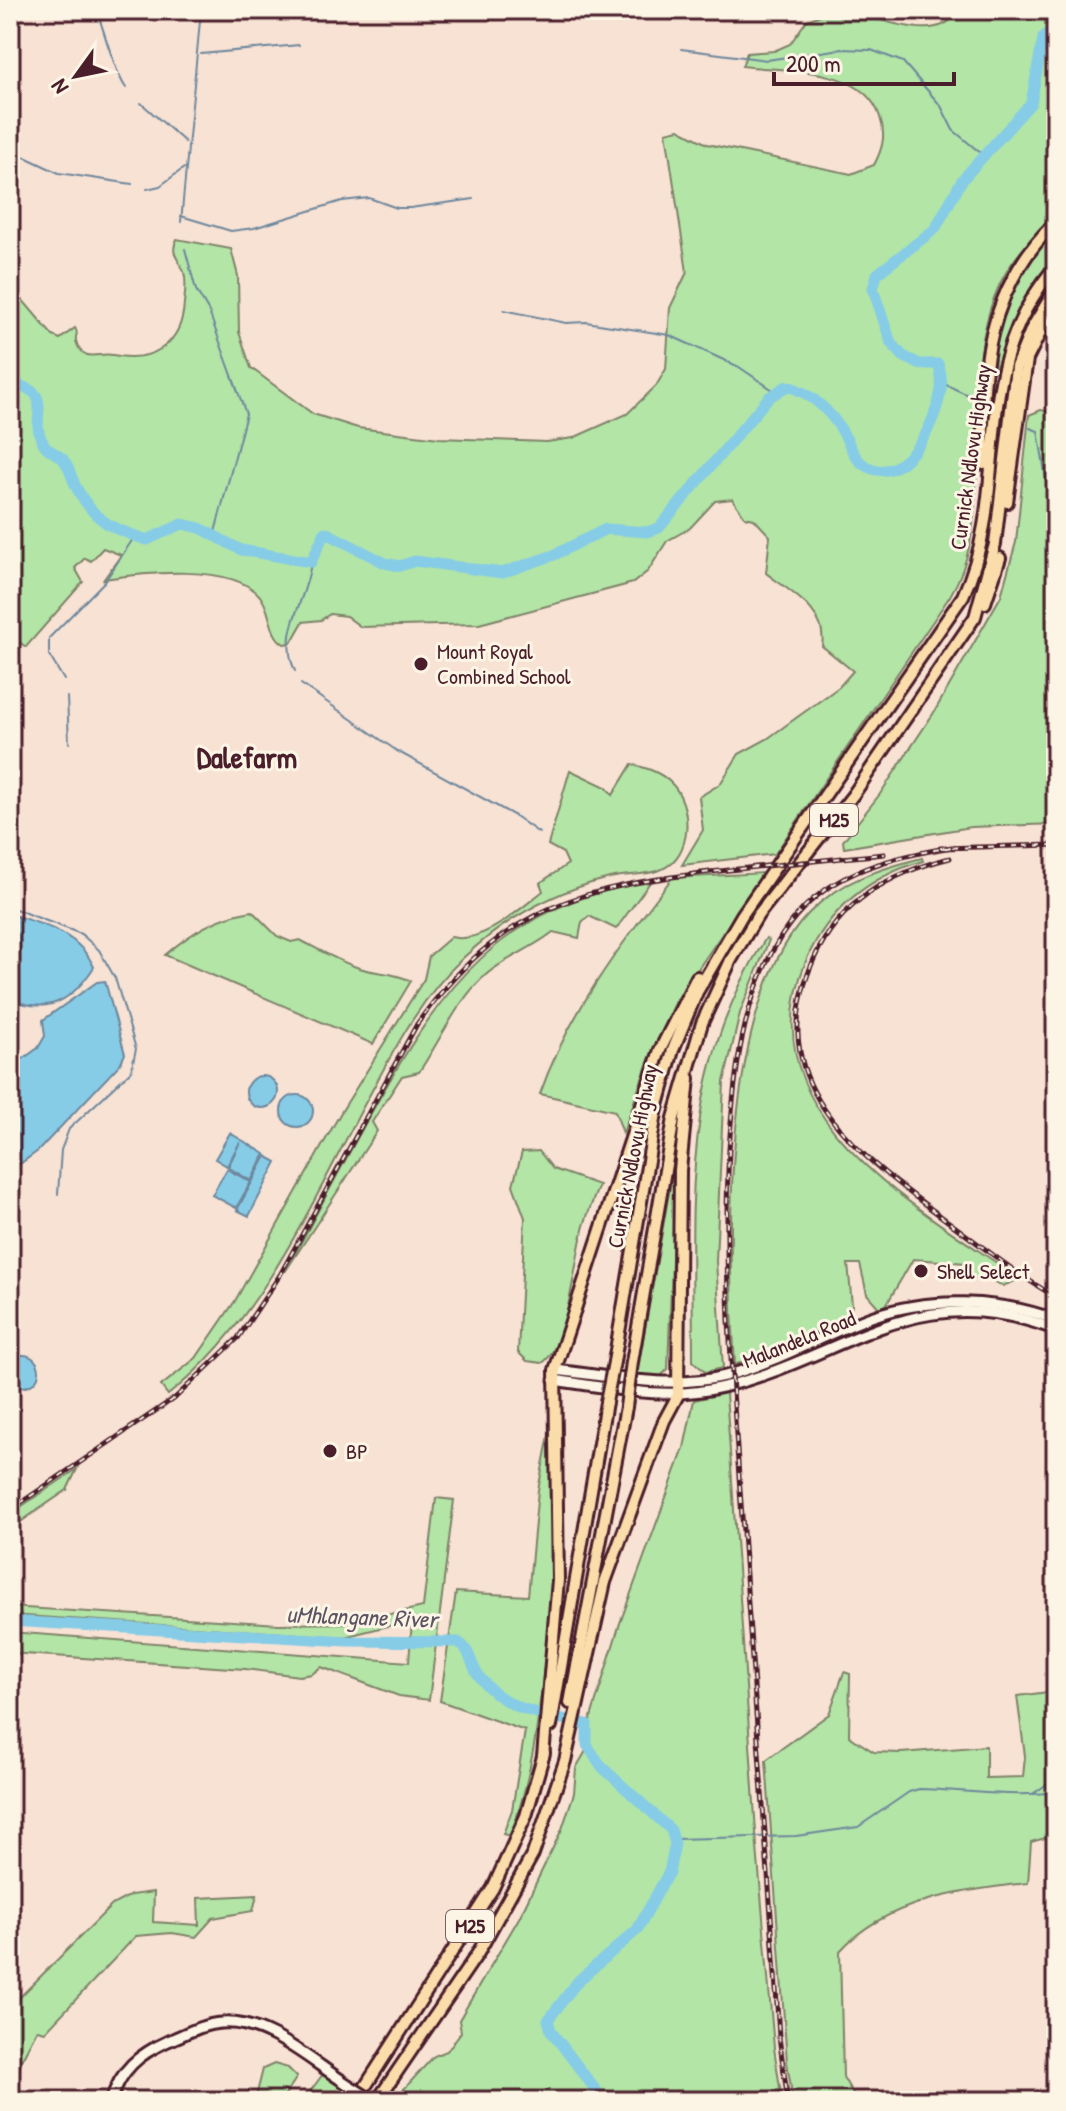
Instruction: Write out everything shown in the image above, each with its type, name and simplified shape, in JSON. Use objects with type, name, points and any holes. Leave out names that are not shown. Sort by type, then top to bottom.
[{"type":"main road","points":[[986,502],[983,452],[988,360],[998,306],[1029,249],[1056,222]]},
{"type":"main road","name":"Curnick Ndlovu Highway","points":[[546,1733],[573,1603],[656,1113],[667,1071],[697,992],[742,915],[963,596],[981,545],[995,407],[1006,353],[1031,299],[1056,266]]},
{"type":"main road","name":"Curnick Ndlovu Highway","points":[[374,2101],[498,1910],[533,1839],[562,1760],[674,1118],[704,1018],[731,960],[758,915],[853,795],[975,617],[995,544],[1016,367],[1032,328],[1056,288]]},
{"type":"main road","points":[[975,617],[989,594],[1000,555],[1027,359],[1056,301]]},
{"type":"main road","points":[[546,1733],[558,1580],[555,1375],[660,1050],[697,977],[742,915]]},
{"type":"main road","points":[[571,1718],[605,1582],[664,1421],[678,1395],[681,1144],[688,1085],[704,1018]]},
{"type":"main road","name":"Malandela Road","points":[[555,1375],[678,1382],[726,1376],[873,1316],[917,1306],[997,1305],[1056,1320]]},
{"type":"main road","name":"Malandela Road","points":[[555,1375],[678,1395],[740,1382],[877,1327],[925,1315],[990,1314],[1056,1330]]},
{"type":"main road","name":"M25","points":[[356,2101],[493,1888],[526,1816],[543,1757],[546,1733]]},
{"type":"main road","points":[[111,2101],[120,2077],[135,2059],[156,2046],[222,2023],[261,2030],[374,2101]]},
{"type":"green space","points":[[833,10],[919,28],[948,22],[958,10],[973,10],[987,19],[1004,10],[1056,10],[1056,217],[1012,263],[995,295],[987,320],[979,375],[972,528],[963,570],[950,596],[775,854],[682,865],[703,830],[699,797],[720,784],[739,754],[767,739],[839,687],[853,671],[822,646],[819,622],[813,613],[796,595],[766,573],[770,536],[754,519],[745,517],[732,499],[715,501],[690,528],[667,541],[648,571],[633,583],[479,624],[361,627],[346,616],[330,614],[321,620],[303,622],[291,643],[284,644],[275,634],[264,602],[247,586],[229,579],[186,573],[104,579],[121,555],[103,548],[91,561],[85,558],[75,568],[83,582],[26,647],[10,635],[10,285],[53,336],[60,339],[75,328],[76,341],[84,353],[92,356],[140,356],[162,348],[171,340],[182,318],[185,280],[175,253],[177,239],[231,249],[238,276],[239,332],[251,368],[313,414],[358,428],[439,438],[547,442],[573,438],[627,414],[656,386],[666,369],[670,308],[687,272],[666,132],[679,129],[707,144],[851,174],[874,165],[883,141],[882,124],[871,100],[858,88],[822,74],[742,66],[747,53],[774,51],[790,44],[807,20]]},
{"type":"green space","points":[[1056,232],[1056,256],[1019,308],[994,372],[999,332],[1010,295],[1029,262]]},
{"type":"green space","points":[[1041,410],[1056,413],[1056,824],[971,827],[844,848],[843,841],[880,794],[933,714],[1001,596],[1016,542],[1029,415]]},
{"type":"green space","points":[[632,764],[662,776],[678,791],[686,816],[684,842],[679,854],[660,870],[586,885],[530,909],[479,944],[449,972],[400,1040],[283,1257],[258,1295],[202,1365],[168,1395],[161,1386],[196,1358],[235,1301],[340,1114],[424,979],[429,956],[451,937],[475,936],[500,924],[543,891],[540,883],[568,864],[563,853],[548,845],[570,770],[606,787],[613,795]]},
{"type":"green space","points":[[922,858],[923,861],[885,876],[853,897],[815,942],[806,961],[793,1016],[798,1065],[819,1110],[851,1150],[890,1187],[1020,1279],[1003,1286],[986,1278],[971,1278],[966,1263],[913,1259],[885,1307],[879,1308],[867,1294],[860,1264],[848,1264],[852,1305],[849,1318],[735,1365],[731,1257],[736,1128],[745,1064],[759,1005],[780,954],[809,913],[821,902],[847,884]]},
{"type":"green space","points":[[764,873],[676,1001],[648,1062],[623,1133],[615,1111],[540,1094],[565,1036],[597,981],[672,878]]},
{"type":"green space","points":[[651,881],[616,929],[589,916],[582,922],[579,938],[553,932],[495,968],[478,983],[459,1007],[419,1072],[402,1076],[372,1122],[377,1131],[285,1272],[363,1127],[426,1022],[483,956],[517,930],[555,909],[599,893]]},
{"type":"green space","points":[[252,911],[277,936],[291,942],[300,940],[369,971],[411,981],[373,1044],[165,955],[205,927]]},
{"type":"green space","points":[[766,938],[769,940],[740,1013],[724,1082],[716,1261],[723,1368],[705,1372],[693,1361],[692,1249],[697,1143],[705,1091],[718,1040],[738,989]]},
{"type":"green space","points":[[539,1151],[553,1169],[599,1185],[584,1226],[564,1321],[551,1354],[542,1363],[527,1361],[518,1352],[525,1218],[513,1185],[522,1152]]},
{"type":"green space","points":[[676,1153],[668,1369],[660,1377],[637,1374]]},
{"type":"green space","points":[[726,1393],[757,1847],[774,2048],[782,2101],[393,2101],[434,2056],[447,2051],[461,2032],[459,2020],[519,1918],[562,1829],[574,1793],[576,1768],[590,1744],[589,1724],[620,1623],[684,1448],[694,1400]]},
{"type":"green space","points":[[549,1435],[555,1511],[550,1612],[535,1738],[525,1787],[510,1836],[503,1834],[512,1810],[525,1731],[440,1701],[456,1592],[528,1596],[538,1490]]},
{"type":"green space","points":[[77,1469],[67,1490],[10,1529],[10,1514]]},
{"type":"green space","points":[[436,1498],[454,1500],[429,1700],[399,1696],[321,1667],[312,1674],[299,1676],[245,1669],[10,1653],[10,1632],[409,1662],[412,1620],[344,1637],[10,1615],[10,1607],[279,1624],[349,1623],[423,1607]]},
{"type":"green space","points":[[844,1672],[850,1674],[849,1736],[874,1752],[901,1753],[986,1746],[986,1778],[1023,1777],[1025,1756],[1017,1696],[1056,1691],[1056,1835],[1031,1842],[1028,1883],[952,1894],[902,1909],[858,1934],[840,1951],[843,2077],[857,2101],[793,2101],[787,2062],[766,1760],[829,1714]]},
{"type":"green space","points":[[154,1892],[153,1922],[199,1925],[198,1898],[257,1895],[253,1911],[213,1918],[196,1937],[172,1933],[136,1936],[45,2032],[37,2030],[22,2059],[10,2097],[10,2007],[112,1905],[131,1895]]},
{"type":"green space","points":[[274,2064],[288,2068],[297,2077],[281,2101],[255,2101],[263,2069]]},
{"type":"green space","points":[[323,2074],[351,2093],[346,2101],[303,2101]]},
{"type":"water","points":[[10,914],[59,932],[79,946],[94,967],[77,989],[58,1002],[47,1005],[36,1006],[10,999]]},
{"type":"water","points":[[105,981],[125,1054],[120,1064],[38,1151],[10,1171],[10,1068],[38,1048],[45,1036],[43,1020],[97,982]]},
{"type":"water","points":[[262,1076],[274,1080],[278,1092],[274,1104],[262,1108],[250,1104],[246,1092],[250,1080]]},
{"type":"water","points":[[297,1095],[309,1099],[313,1111],[309,1123],[297,1127],[285,1123],[281,1111],[285,1099]]},
{"type":"water","points":[[230,1133],[265,1154],[251,1181],[228,1167],[240,1142],[227,1166],[215,1159]]},
{"type":"water","points":[[266,1156],[277,1162],[249,1216],[237,1210]]},
{"type":"water","points":[[227,1169],[251,1182],[236,1208],[212,1195]]},
{"type":"water","points":[[23,1355],[34,1360],[39,1371],[34,1382],[23,1387],[12,1382],[7,1371],[12,1360]]},
{"type":"waterway","points":[[181,222],[201,10]]},
{"type":"waterway","points":[[99,17],[126,88]]},
{"type":"waterway","name":"uMhlangane River","points":[[10,384],[34,393],[39,407],[39,434],[44,444],[65,462],[83,499],[105,522],[147,540],[182,524],[200,528],[241,550],[311,562],[325,532],[385,563],[400,566],[415,561],[502,573],[554,555],[606,529],[647,532],[659,528],[768,398],[787,386],[814,399],[829,413],[860,462],[875,470],[886,470],[906,459],[922,439],[938,404],[941,377],[938,364],[919,364],[903,356],[891,343],[873,289],[877,274],[935,229],[962,180],[1031,103],[1043,38],[1056,25]]},
{"type":"waterway","points":[[201,54],[299,45]]},
{"type":"waterway","points":[[681,49],[767,60],[841,49],[871,50],[903,62],[941,106],[953,130],[983,155]]},
{"type":"waterway","points":[[141,103],[185,142]]},
{"type":"waterway","points":[[10,150],[59,173],[132,184]]},
{"type":"waterway","points":[[147,189],[160,186],[184,168]]},
{"type":"waterway","points":[[181,216],[231,231],[254,228],[342,201],[369,198],[397,208],[410,208],[474,199]]},
{"type":"waterway","points":[[185,249],[196,290],[209,312],[246,414],[214,536]]},
{"type":"waterway","points":[[504,310],[566,323],[586,322],[669,335],[739,367],[776,392]]},
{"type":"waterway","points":[[942,383],[979,400]]},
{"type":"waterway","points":[[1030,428],[1038,431],[1056,537]]},
{"type":"waterway","points":[[64,680],[49,655],[49,638],[105,581],[135,536]]},
{"type":"waterway","points":[[295,671],[290,656],[291,629],[311,562]]},
{"type":"waterway","points":[[301,684],[397,751],[515,816],[539,833]]},
{"type":"waterway","points":[[67,697],[69,743]]},
{"type":"waterway","points":[[10,907],[81,934],[99,950],[115,978],[136,1049],[131,1071],[69,1129],[61,1150],[58,1194]]},
{"type":"waterway","name":"uMhlangane River","points":[[10,1621],[347,1641],[458,1642],[467,1652],[477,1673],[499,1696],[526,1710],[587,1724],[587,1745],[602,1767],[671,1830],[675,1844],[669,1872],[637,1930],[578,1981],[548,2020],[551,2031],[604,2101]]},
{"type":"waterway","points":[[1034,1793],[1056,1778]]},
{"type":"waterway","points":[[671,1830],[675,1839],[796,1836],[858,1827],[909,1792],[919,1789],[1005,1794],[1056,1792]]},
{"type":"railway","points":[[940,848],[1056,845]]},
{"type":"railway","points":[[788,2101],[779,2037],[730,1340],[727,1198],[737,1066],[757,985],[782,935],[798,914],[835,883],[856,872],[903,857],[952,847]]},
{"type":"railway","points":[[10,1510],[176,1397],[238,1338],[280,1275],[417,1024],[449,984],[481,952],[514,928],[549,909],[627,885],[720,871],[884,854]]},
{"type":"railway","points":[[950,858],[887,881],[869,892],[838,921],[814,959],[800,1003],[799,1043],[808,1079],[826,1112],[851,1142],[913,1195],[1014,1270],[1056,1297]]},
{"type":"place","name":"Mount Royal Combined School","points":[[421,664]]},
{"type":"place","name":"Shell Select","points":[[921,1271]]},
{"type":"place","name":"BP","points":[[330,1451]]},
{"type":"district","name":"Dalefarm","points":[[247,758]]}]
